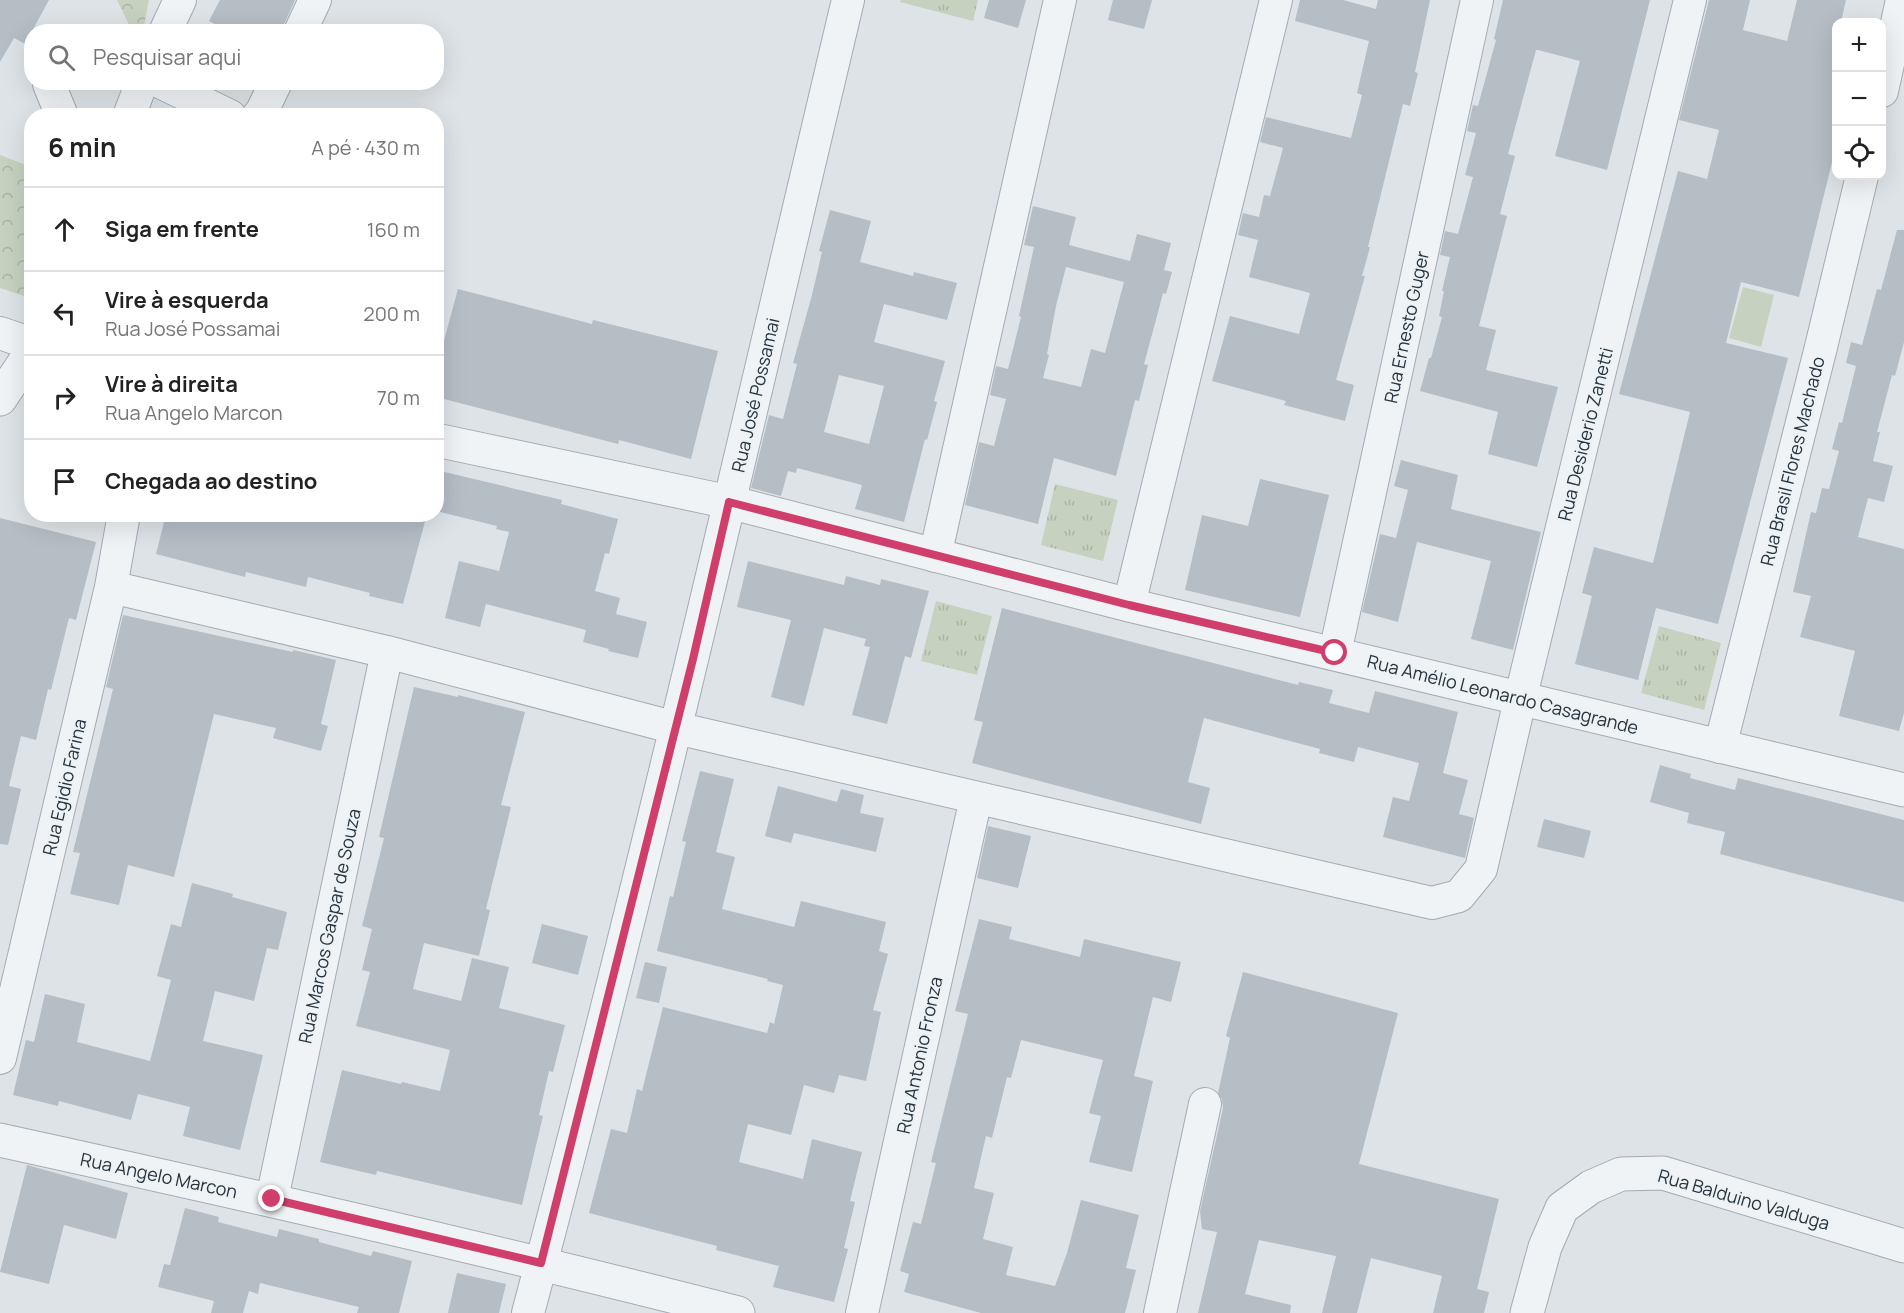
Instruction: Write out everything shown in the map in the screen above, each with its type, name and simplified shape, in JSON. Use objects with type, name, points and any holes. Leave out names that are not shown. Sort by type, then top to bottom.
[{"type":"street","points":[[169,24],[180,0]]},
{"type":"street","points":[[304,24],[315,0]]},
{"type":"street","name":"Rua José Possamai","points":[[528,1313],[676,728],[848,0]]},
{"type":"street","points":[[936,556],[1060,0]]},
{"type":"street","points":[[1129,605],[1276,0]]},
{"type":"street","name":"Rua Ernesto Guger","points":[[1335,653],[1477,0]]},
{"type":"street","name":"Rua Desiderio Zanetti","points":[[976,798],[1431,903],[1459,896],[1481,869],[1690,0]]},
{"type":"street","points":[[1885,72],[1902,0]]},
{"type":"street","points":[[51,90],[58,108]]},
{"type":"street","points":[[132,108],[139,90]]},
{"type":"street","points":[[176,90],[214,108]]},
{"type":"street","points":[[263,108],[272,90]]},
{"type":"street","name":"Rua Brasil Flores Machado","points":[[1720,747],[1861,180]]},
{"type":"street","points":[[0,333],[24,341]]},
{"type":"street","points":[[0,399],[24,363]]},
{"type":"street","name":"Rua Amélio Leonardo Casagrande","points":[[444,442],[729,502],[1129,605],[1904,790]]},
{"type":"street","name":"Rua Egidio Farina","points":[[0,1058],[111,587],[123,522]]},
{"type":"street","points":[[111,587],[387,652],[676,728],[976,798]]},
{"type":"street","name":"Rua Marcos Gaspar de Souza","points":[[272,1199],[387,652]]},
{"type":"street","name":"Rua Antonio Fronza","points":[[862,1313],[976,798]]},
{"type":"street","points":[[1160,1313],[1205,1104]]},
{"type":"street","name":"Rua Angelo Marcon","points":[[0,1140],[272,1199],[738,1313]]},
{"type":"street","name":"Rua Balduino Valduga","points":[[1527,1313],[1545,1248],[1562,1208],[1591,1187],[1621,1174],[1663,1173],[1904,1245]]},
{"type":"green space","points":[[117,0],[149,0],[144,24],[129,24]]},
{"type":"green space","points":[[901,0],[978,0],[973,21],[900,2]]},
{"type":"green space","points":[[0,155],[24,164],[24,296],[0,288]]},
{"type":"green space","points":[[1743,287],[1774,295],[1761,347],[1729,338]]},
{"type":"green space","points":[[1055,484],[1118,500],[1103,561],[1041,545]]},
{"type":"green space","points":[[936,601],[992,616],[977,675],[921,661]]},
{"type":"green space","points":[[1659,626],[1721,643],[1704,710],[1641,693]]},
{"type":"building","points":[[0,0],[49,0],[36,24],[24,24],[24,43],[14,38],[0,62]]},
{"type":"building","points":[[220,0],[295,0],[284,24],[214,24],[209,21]]},
{"type":"building","points":[[989,0],[1026,0],[1018,28],[984,18]]},
{"type":"building","points":[[1113,0],[1152,0],[1144,29],[1108,20]]},
{"type":"building","points":[[1300,0],[1343,0],[1376,9],[1378,0],[1430,0],[1410,106],[1403,104],[1368,247],[1370,247],[1362,276],[1365,276],[1336,380],[1354,385],[1345,421],[1284,405],[1286,401],[1212,381],[1230,316],[1299,334],[1310,293],[1249,277],[1258,240],[1238,235],[1243,213],[1259,217],[1264,195],[1270,196],[1283,148],[1260,142],[1266,117],[1351,138],[1362,95],[1357,93],[1369,41],[1295,21]]},
{"type":"building","points":[[1503,0],[1650,0],[1607,170],[1555,156],[1580,61],[1538,50],[1536,50],[1508,154],[1515,156],[1500,214],[1507,216],[1479,326],[1496,330],[1486,370],[1558,387],[1537,467],[1488,454],[1498,412],[1420,391],[1442,317],[1439,316],[1444,291],[1442,291],[1450,257],[1440,255],[1445,231],[1458,234],[1473,177],[1465,175],[1476,133],[1467,131],[1473,105],[1478,106],[1496,40],[1494,39]]},
{"type":"building","points":[[1709,0],[1750,0],[1743,30],[1787,41],[1797,0],[1846,0],[1842,18],[1832,18],[1832,162],[1799,297],[1741,282],[1726,343],[1788,358],[1718,624],[1656,608],[1638,680],[1575,664],[1592,596],[1582,593],[1594,547],[1653,563],[1690,412],[1619,394],[1678,171],[1707,179],[1719,130],[1679,120]]},
{"type":"building","points":[[1033,206],[1076,217],[1069,245],[1130,261],[1137,234],[1171,243],[1164,270],[1172,272],[1166,294],[1163,293],[1144,364],[1148,365],[1139,401],[1135,400],[1116,476],[1054,458],[1038,524],[965,505],[979,442],[994,446],[1006,399],[990,395],[996,366],[1008,369],[1021,317],[1019,316],[1034,247],[1024,245]],"holes":[[[1066,267],[1124,282],[1105,353],[1091,349],[1081,387],[1043,378],[1049,355],[1047,354],[1056,306]]]},
{"type":"building","points":[[830,210],[871,221],[860,262],[913,276],[914,272],[957,283],[947,320],[884,304],[874,342],[945,361],[934,401],[937,402],[904,522],[855,509],[862,485],[797,468],[796,473],[788,471],[781,496],[751,488],[769,415],[783,419],[797,364],[793,363],[822,252],[819,251]],"holes":[[[839,375],[884,386],[869,444],[824,432]]]},
{"type":"building","points":[[1897,230],[1904,230],[1904,342],[1895,376],[1892,375],[1877,432],[1880,432],[1873,461],[1893,466],[1884,502],[1868,498],[1858,537],[1904,549],[1904,713],[1899,731],[1839,716],[1855,651],[1800,637],[1811,596],[1793,592],[1811,512],[1816,513],[1822,488],[1829,489],[1839,451],[1832,449],[1839,422],[1842,423],[1856,366],[1846,363],[1851,342],[1862,345],[1877,289],[1881,290]]},
{"type":"building","points":[[458,289],[592,324],[593,320],[718,351],[691,459],[619,440],[618,444],[444,399],[444,341]]},
{"type":"building","points":[[1401,460],[1458,475],[1451,509],[1541,532],[1513,650],[1471,639],[1491,561],[1417,542],[1398,622],[1362,612],[1380,534],[1396,538],[1408,490],[1394,486]]},
{"type":"building","points":[[444,472],[562,500],[561,504],[618,519],[609,554],[605,553],[595,591],[620,598],[616,614],[647,622],[638,658],[583,642],[586,630],[486,604],[480,627],[445,618],[459,561],[499,571],[509,532],[496,529],[497,526],[444,513]]},
{"type":"building","points":[[1260,479],[1329,495],[1300,617],[1185,590],[1202,515],[1248,526]]},
{"type":"building","points":[[0,518],[96,542],[76,620],[69,618],[36,740],[21,736],[9,786],[21,789],[8,845],[0,844]]},
{"type":"building","points":[[164,522],[425,522],[403,604],[308,577],[306,587],[246,572],[245,577],[156,554]]},
{"type":"building","points":[[748,561],[844,585],[846,576],[880,585],[881,579],[929,591],[911,658],[905,656],[887,724],[852,715],[870,647],[864,646],[866,639],[824,628],[804,706],[771,697],[791,620],[737,607]]},
{"type":"building","points":[[1002,608],[1298,685],[1299,682],[1333,690],[1329,703],[1369,713],[1375,691],[1458,712],[1443,773],[1468,780],[1459,814],[1474,818],[1465,858],[1383,837],[1393,797],[1409,801],[1419,763],[1358,747],[1354,762],[1319,753],[1320,749],[1204,718],[1188,782],[1210,788],[1201,824],[972,763],[983,722],[974,720]]},
{"type":"building","points":[[123,615],[336,660],[321,724],[328,726],[321,751],[273,738],[276,728],[214,714],[174,877],[128,865],[119,905],[70,894],[80,853],[73,852],[113,689],[106,687]]},
{"type":"building","points":[[414,687],[458,697],[458,695],[525,712],[501,805],[511,807],[486,909],[490,910],[479,956],[424,943],[413,989],[461,1001],[472,958],[509,967],[499,1008],[565,1025],[553,1072],[549,1071],[539,1115],[543,1116],[522,1205],[377,1171],[376,1175],[320,1162],[342,1070],[440,1091],[450,1050],[356,1026],[370,972],[362,970],[372,929],[362,926],[384,838],[379,837]]},
{"type":"building","points":[[1660,765],[1691,774],[1690,778],[1735,790],[1738,778],[1904,820],[1904,902],[1720,854],[1725,832],[1687,823],[1689,813],[1650,802]]},
{"type":"building","points":[[700,771],[734,779],[716,852],[735,857],[722,909],[794,927],[801,901],[886,922],[879,951],[888,954],[873,1010],[881,1012],[866,1081],[839,1075],[834,1093],[804,1085],[791,1135],[748,1124],[739,1162],[803,1179],[812,1139],[862,1152],[850,1201],[855,1202],[844,1248],[848,1249],[834,1302],[773,1287],[779,1266],[716,1250],[717,1246],[589,1213],[611,1129],[627,1133],[637,1089],[642,1091],[663,1007],[767,1033],[770,1022],[774,1024],[783,985],[767,981],[768,979],[657,951],[670,896],[673,897],[686,842],[682,841]]},
{"type":"building","points":[[778,786],[837,802],[841,789],[864,795],[860,813],[884,818],[876,852],[794,833],[791,843],[765,836]]},
{"type":"building","points":[[1544,819],[1591,831],[1584,858],[1537,847]]},
{"type":"building","points":[[988,826],[1031,836],[1018,888],[977,878]]},
{"type":"building","points":[[192,883],[287,912],[278,950],[267,948],[254,1001],[215,991],[203,1041],[263,1055],[240,1150],[183,1136],[190,1107],[138,1094],[131,1120],[59,1101],[58,1106],[13,1095],[26,1040],[34,1042],[45,994],[85,1004],[77,1042],[150,1061],[171,980],[157,976],[171,924],[181,927]]},
{"type":"building","points":[[979,919],[1012,927],[1009,939],[1080,957],[1084,939],[1181,962],[1171,1002],[1153,997],[1134,1076],[1153,1081],[1132,1172],[1089,1162],[1101,1116],[1089,1113],[1103,1060],[1021,1040],[1011,1078],[1007,1077],[992,1138],[986,1136],[974,1188],[994,1193],[983,1239],[1013,1247],[1006,1275],[1055,1286],[1067,1253],[1081,1200],[1139,1215],[1126,1268],[1136,1270],[1125,1313],[981,1313],[904,1292],[909,1274],[900,1271],[913,1222],[921,1224],[936,1163],[931,1162],[968,1014],[955,1011]]},
{"type":"building","points":[[542,924],[588,936],[578,975],[532,963]]},
{"type":"building","points":[[645,962],[667,967],[659,1003],[636,998]]},
{"type":"building","points":[[1243,972],[1398,1013],[1359,1164],[1499,1199],[1477,1289],[1489,1292],[1484,1313],[1433,1313],[1442,1276],[1371,1258],[1357,1313],[1322,1313],[1336,1256],[1259,1240],[1245,1294],[1291,1305],[1290,1313],[1198,1313],[1217,1232],[1202,1229],[1200,1211],[1223,1108],[1222,1099],[1218,1093],[1230,1038],[1226,1036]]},
{"type":"building","points":[[27,1165],[128,1193],[116,1239],[64,1225],[49,1284],[0,1272]]},
{"type":"building","points":[[185,1208],[219,1217],[218,1222],[277,1237],[279,1229],[371,1256],[373,1251],[412,1261],[399,1313],[357,1313],[359,1307],[260,1283],[258,1294],[249,1291],[243,1313],[211,1313],[214,1301],[158,1287],[164,1264],[170,1265]]},
{"type":"building","points":[[457,1273],[506,1284],[499,1313],[448,1313]]},
{"type":"route","points":[[272,1199],[541,1263],[676,728],[729,502],[1129,605],[1335,653]]}]
